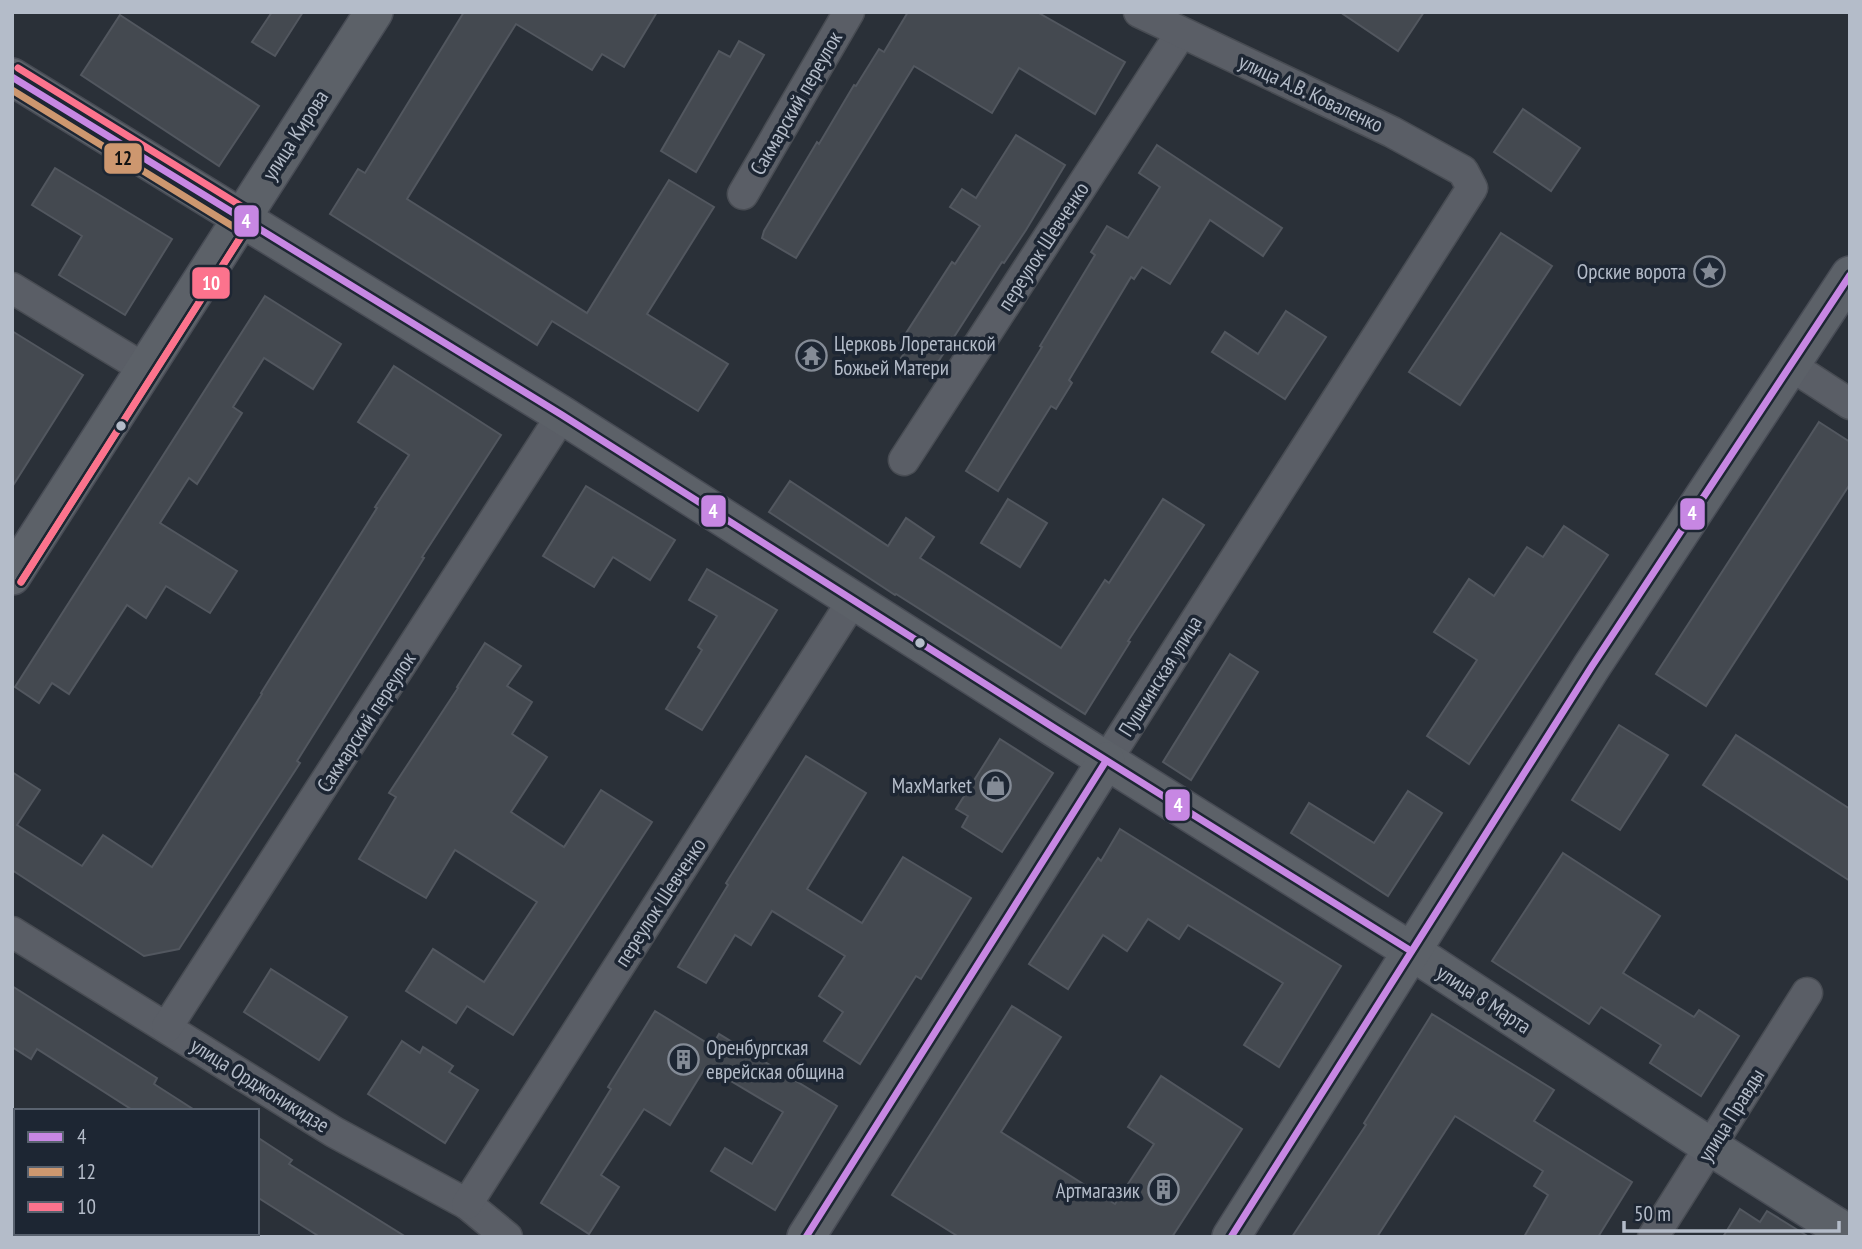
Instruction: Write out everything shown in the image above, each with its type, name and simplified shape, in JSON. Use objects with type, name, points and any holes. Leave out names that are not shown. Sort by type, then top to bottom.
[{"type":"main road","name":"улица Кирова","points":[[12,576],[374,12]]},
{"type":"main road","name":"улица 8 Марта","points":[[12,76],[562,415],[1106,761],[1411,951],[1850,1235]]},
{"type":"main road","points":[[1231,1237],[1592,666],[1850,275]]},
{"type":"main road","name":"Пушкинская улица","points":[[806,1237],[1106,761]]},
{"type":"street","name":"Сакмарский переулок","points":[[743,194],[849,12]]},
{"type":"street","name":"улица А.В. Коваленко","points":[[1139,12],[1392,132],[1464,171],[1472,188]]},
{"type":"street","name":"переулок Шевченко","points":[[904,460],[1181,33]]},
{"type":"street","name":"Пушкинская улица","points":[[1106,761],[1472,188]]},
{"type":"street","points":[[12,288],[145,369]]},
{"type":"street","points":[[1790,365],[1850,404]]},
{"type":"street","name":"Сакмарский переулок","points":[[167,1027],[562,415]]},
{"type":"street","name":"переулок Шевченко","points":[[467,1204],[853,600]]},
{"type":"street","name":"улица Орджоникидзе","points":[[12,932],[334,1132],[467,1204],[507,1237]]},
{"type":"street","name":"улица Правды","points":[[1653,1237],[1807,993]]},
{"type":"building","points":[[272,12],[303,12],[275,56],[252,42]]},
{"type":"building","points":[[464,12],[657,12],[624,67],[602,54],[592,70],[516,24],[407,199],[587,313],[669,180],[714,207],[647,314],[728,364],[698,411],[552,321],[537,345],[330,214],[358,169],[365,173]]},
{"type":"building","points":[[908,12],[1037,12],[1125,62],[1095,114],[1019,68],[992,113],[914,66],[796,258],[762,238],[764,231],[854,85],[856,86],[879,49],[884,52]]},
{"type":"building","points":[[1340,12],[1424,12],[1398,51]]},
{"type":"building","points":[[120,15],[259,106],[219,166],[81,75]]},
{"type":"building","points":[[739,41],[764,55],[696,172],[661,151],[719,51],[730,57]]},
{"type":"building","points":[[1523,109],[1580,148],[1551,191],[1494,152]]},
{"type":"building","points":[[1016,135],[1065,165],[1026,230],[1004,263],[1002,262],[929,376],[901,358],[907,349],[899,344],[952,262],[955,264],[980,226],[950,207],[962,189],[976,198]]},
{"type":"building","points":[[1157,145],[1282,228],[1263,256],[1210,220],[1170,284],[1142,267],[1134,279],[1131,277],[1069,380],[1072,383],[1056,409],[1051,406],[998,491],[966,471],[1095,255],[1091,252],[1107,226],[1128,238],[1160,187],[1139,173]]},
{"type":"building","points":[[55,168],[172,239],[125,315],[59,275],[82,236],[32,205]]},
{"type":"building","points":[[1501,233],[1552,266],[1460,405],[1409,372]]},
{"type":"building","points":[[265,296],[341,344],[313,389],[264,358],[233,407],[242,413],[197,484],[189,478],[160,523],[237,571],[210,613],[166,586],[146,618],[127,605],[69,694],[52,683],[39,703],[15,687]]},
{"type":"building","points":[[1286,311],[1326,337],[1285,399],[1212,352],[1225,332],[1258,354]]},
{"type":"building","points":[[12,331],[83,375],[12,487]]},
{"type":"building","points":[[394,366],[501,435],[422,557],[424,558],[297,761],[300,763],[179,949],[144,956],[12,870],[12,772],[40,790],[17,825],[82,866],[103,835],[152,867],[409,455],[358,422]]},
{"type":"building","points":[[1819,422],[1850,442],[1850,484],[1706,706],[1656,674]]},
{"type":"building","points":[[790,481],[888,546],[906,518],[934,537],[920,558],[1061,648],[1105,580],[1109,583],[1163,499],[1204,525],[1128,641],[1130,642],[1085,714],[769,512]]},
{"type":"building","points":[[586,486],[675,540],[650,580],[613,557],[594,587],[543,556]]},
{"type":"building","points":[[1008,499],[1047,523],[1020,567],[981,543]]},
{"type":"building","points":[[1564,526],[1608,555],[1469,764],[1427,736],[1477,660],[1434,632],[1469,579],[1494,596],[1527,547],[1543,557]]},
{"type":"building","points":[[707,569],[777,610],[702,730],[666,709],[702,650],[698,647],[717,616],[689,600]]},
{"type":"building","points":[[485,643],[521,666],[507,686],[532,702],[512,734],[547,757],[511,812],[564,847],[601,790],[652,822],[513,1035],[467,1006],[456,1023],[406,991],[433,949],[484,982],[537,902],[455,850],[426,898],[359,859],[396,797],[389,793]]},
{"type":"building","points":[[1230,654],[1258,672],[1191,780],[1163,762]]},
{"type":"building","points":[[1619,725],[1668,755],[1620,830],[1572,800]]},
{"type":"building","points":[[1736,735],[1850,809],[1850,881],[1703,785]]},
{"type":"building","points":[[1000,739],[1053,773],[1002,852],[962,827],[968,816],[956,809]]},
{"type":"building","points":[[806,756],[866,793],[807,889],[862,923],[903,857],[971,898],[921,979],[916,976],[860,1064],[824,1041],[843,1012],[819,996],[845,956],[772,911],[751,945],[735,935],[706,983],[678,967],[728,885],[726,883]]},
{"type":"building","points":[[1408,791],[1442,813],[1388,896],[1291,833],[1309,803],[1374,843]]},
{"type":"building","points":[[1120,829],[1341,966],[1279,1067],[1244,1045],[1283,983],[1188,925],[1179,939],[1148,919],[1127,951],[1103,935],[1068,989],[1029,964],[1098,858],[1101,861]]},
{"type":"building","points":[[1563,853],[1660,916],[1623,973],[1694,1017],[1699,1010],[1739,1036],[1701,1096],[1650,1063],[1661,1045],[1601,1007],[1589,1024],[1492,961]]},
{"type":"building","points":[[271,969],[347,1017],[319,1060],[244,1012]]},
{"type":"building","points":[[12,986],[157,1078],[154,1084],[193,1109],[131,1109],[37,1049],[31,1059],[12,1047]]},
{"type":"building","points":[[1012,1006],[1061,1037],[1001,1132],[1115,1204],[1154,1144],[1128,1127],[1161,1076],[1242,1129],[1172,1237],[959,1237],[892,1195]]},
{"type":"building","points":[[655,1011],[712,1046],[719,1034],[837,1106],[775,1210],[711,1171],[725,1148],[752,1164],[783,1112],[705,1068],[670,1125],[644,1109],[601,1175],[619,1187],[589,1234],[541,1203]]},
{"type":"building","points":[[1432,1014],[1554,1090],[1534,1121],[1632,1182],[1598,1237],[1524,1237],[1548,1195],[1534,1186],[1543,1171],[1455,1116],[1377,1237],[1292,1237],[1366,1125],[1364,1123]]},
{"type":"building","points":[[402,1041],[420,1053],[423,1047],[453,1066],[449,1072],[478,1090],[445,1143],[368,1094]]},
{"type":"building","points":[[259,1138],[292,1160],[289,1164],[406,1237],[320,1237],[259,1198]]},
{"type":"building","points":[[1740,1209],[1760,1222],[1767,1211],[1809,1237],[1723,1237]]},
{"type":"transit line","name":"10","points":[[18,68],[246,209],[250,218],[249,224],[21,582]]},
{"type":"transit line","name":"4","points":[[12,77],[562,415],[1411,951]]},
{"type":"transit line","name":"12","points":[[12,90],[234,227]]},
{"type":"transit line","name":"12","points":[[21,582],[249,224]]},
{"type":"transit line","name":"4","points":[[1231,1237],[1592,666],[1850,275]]},
{"type":"transit line","name":"4","points":[[806,1237],[1106,761]]},
{"type":"place","name":"Орские ворота","points":[[1709,271]]},
{"type":"place","name":"Церковь Лоретанской Божьей Матери","points":[[811,355]]},
{"type":"place","name":"MaxMarket","points":[[995,785]]},
{"type":"place","name":"Оренбургская еврейская община","points":[[683,1059]]},
{"type":"place","name":"Артмагазик","points":[[1163,1190]]}]
